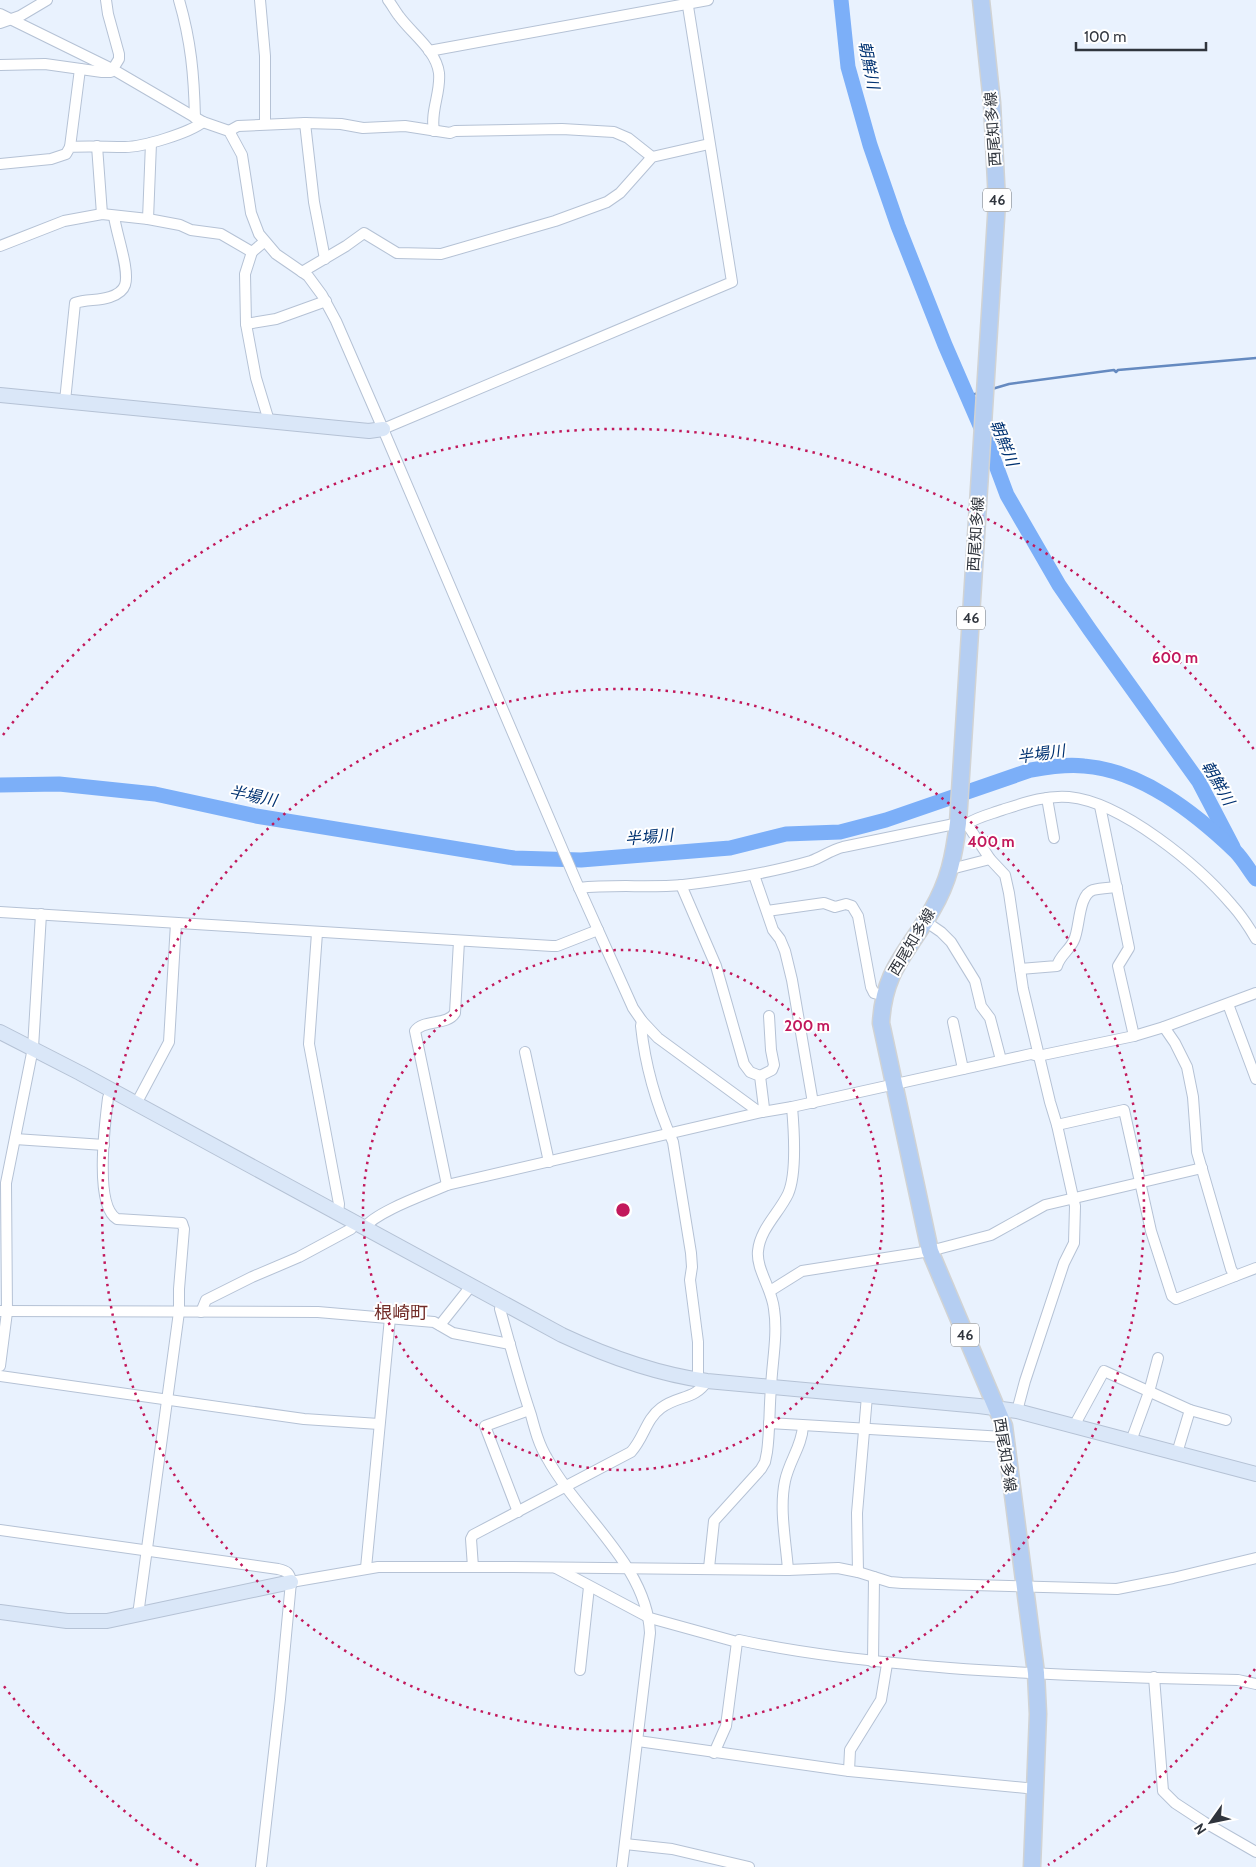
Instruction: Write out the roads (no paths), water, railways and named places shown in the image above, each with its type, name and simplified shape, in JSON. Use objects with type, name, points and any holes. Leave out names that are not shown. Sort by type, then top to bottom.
[{"type":"main road","name":"西尾知多線","points":[[981,0],[992,103],[997,202],[961,768],[961,819],[951,869],[925,921],[893,971],[884,996],[881,1023],[930,1251],[1004,1426],[1036,1673],[1038,1714],[1032,1867]]},
{"type":"street","points":[[0,23],[20,16],[47,0]]},
{"type":"street","points":[[0,65],[45,64],[108,73],[114,70],[119,54],[106,0]]},
{"type":"street","points":[[70,147],[126,147],[152,143],[190,130],[199,120],[194,75],[185,22],[179,0]]},
{"type":"street","points":[[260,0],[265,56],[265,124]]},
{"type":"street","points":[[388,0],[399,17],[430,51],[439,71],[439,90],[432,120],[434,131]]},
{"type":"street","points":[[430,51],[573,26],[687,2],[708,0]]},
{"type":"street","points":[[0,395],[369,431],[384,429],[732,282],[687,2]]},
{"type":"street","points":[[0,14],[114,70],[199,120],[228,131],[242,155],[251,213],[255,226],[264,242],[276,254],[314,283],[326,301],[384,429],[556,835],[628,998],[642,1021],[658,1038],[755,1109],[762,1112]]},
{"type":"street","points":[[0,164],[51,159],[66,154],[70,147],[80,69]]},
{"type":"street","points":[[228,131],[238,126],[305,123],[341,124],[363,128],[405,126],[450,133],[455,131],[562,129],[614,132],[628,138],[652,156]]},
{"type":"street","points":[[305,123],[314,202],[325,259]]},
{"type":"street","points":[[148,219],[152,143]]},
{"type":"street","points":[[302,272],[364,233],[397,253],[440,254],[555,221],[607,202],[620,193],[652,156],[709,144]]},
{"type":"street","points":[[97,146],[102,214]]},
{"type":"street","points":[[0,246],[64,221],[102,214],[148,219],[191,230],[221,234],[252,252]]},
{"type":"street","points":[[66,401],[76,303],[108,298],[120,292],[126,284],[125,268],[114,216]]},
{"type":"street","points":[[264,242],[252,252],[245,274],[246,324],[256,378],[269,421]]},
{"type":"street","points":[[246,324],[289,315],[326,301]]},
{"type":"street","points":[[1047,798],[1054,838]]},
{"type":"street","points":[[578,885],[680,885],[754,875],[812,860],[842,847],[1032,800],[1077,798],[1125,817],[1172,848],[1234,906],[1256,939]]},
{"type":"street","points":[[1100,806],[1129,948],[1118,966],[1134,1036]]},
{"type":"street","points":[[961,819],[990,859],[1005,875],[1020,969],[1038,1056],[1074,1198],[1074,1243],[1064,1263],[1024,1381],[1017,1411]]},
{"type":"street","points":[[951,869],[990,859]]},
{"type":"street","points":[[754,875],[774,930],[785,951],[792,980],[813,1103]]},
{"type":"street","points":[[680,885],[716,966],[744,1064],[750,1072],[760,1076],[772,1070],[774,1065],[769,1016]]},
{"type":"street","points":[[1020,969],[1057,966],[1059,959],[1075,938],[1085,896],[1092,891],[1117,887]]},
{"type":"street","points":[[767,911],[824,903],[835,907],[846,904],[852,906],[858,916],[871,987],[874,992],[884,996]]},
{"type":"street","points":[[0,912],[317,933],[557,946],[598,930]]},
{"type":"street","points":[[0,1366],[5,1191],[33,1048],[38,996],[41,914]]},
{"type":"street","points":[[925,921],[951,942],[975,981],[981,1006],[990,1018],[1001,1060]]},
{"type":"street","points":[[136,1104],[169,1042],[176,923]]},
{"type":"street","points":[[317,933],[309,1044],[339,1204],[338,1213]]},
{"type":"street","points":[[447,1185],[415,1031],[419,1027],[450,1018],[455,1013],[459,941]]},
{"type":"street","points":[[201,1312],[206,1300],[252,1277],[299,1257],[351,1229],[447,1185],[670,1135],[762,1112],[792,1108],[1001,1060],[1031,1054],[1038,1056],[1134,1036],[1256,993]]},
{"type":"street","points":[[1228,1004],[1256,1079]]},
{"type":"street","points":[[473,1567],[470,1539],[473,1535],[630,1452],[637,1445],[651,1416],[673,1401],[697,1393],[703,1381],[690,1280],[692,1267],[691,1253],[673,1142],[645,1058],[640,1026],[642,1021]]},
{"type":"street","points":[[952,1022],[963,1069]]},
{"type":"street","points":[[1164,1027],[1187,1066],[1193,1097],[1195,1143],[1223,1245],[1235,1276]]},
{"type":"street","points":[[0,1032],[111,1090],[562,1335],[617,1359],[649,1370],[703,1381],[1017,1411],[1256,1474]]},
{"type":"street","points":[[525,1052],[549,1162]]},
{"type":"street","points":[[760,1076],[764,1108],[762,1112]]},
{"type":"street","points":[[111,1090],[108,1098],[102,1178],[111,1215],[118,1219],[182,1224],[184,1226],[179,1288],[180,1312],[138,1615]]},
{"type":"street","points":[[709,1568],[714,1521],[766,1462],[775,1329],[774,1308],[770,1291],[760,1266],[758,1253],[762,1237],[788,1195],[791,1186],[794,1149],[792,1108]]},
{"type":"street","points":[[1057,1125],[1124,1110],[1151,1231],[1172,1296],[1176,1299],[1256,1268]]},
{"type":"street","points":[[15,1139],[104,1145]]},
{"type":"street","points":[[770,1291],[802,1271],[930,1251],[991,1235],[1045,1205],[1202,1168]]},
{"type":"street","points":[[440,1325],[471,1286]]},
{"type":"street","points":[[502,1302],[500,1309],[529,1410],[546,1458],[565,1487],[629,1569],[650,1618],[638,1741],[622,1867]]},
{"type":"street","points":[[3,1312],[318,1312],[434,1322],[453,1333],[510,1344]]},
{"type":"street","points":[[366,1568],[390,1318]]},
{"type":"street","points":[[1131,1441],[1149,1392],[1158,1358]]},
{"type":"street","points":[[1074,1426],[1104,1371],[1190,1410],[1226,1420]]},
{"type":"street","points":[[0,1376],[304,1419],[379,1424]]},
{"type":"street","points":[[858,1572],[858,1512],[867,1396]]},
{"type":"street","points":[[518,1512],[485,1426],[529,1410]]},
{"type":"street","points":[[1177,1453],[1190,1410]]},
{"type":"street","points":[[769,1423],[1004,1437]]},
{"type":"street","points":[[788,1570],[783,1508],[784,1484],[787,1471],[802,1439],[803,1426]]},
{"type":"street","points":[[0,1530],[278,1568],[287,1572],[291,1582],[261,1867]]},
{"type":"street","points":[[0,1612],[82,1621],[119,1620],[291,1582],[366,1568],[709,1568],[788,1570],[838,1568],[890,1582],[902,1583],[1093,1589],[1125,1588],[1256,1558]]},
{"type":"street","points":[[556,1568],[650,1618],[737,1642],[739,1640],[774,1648],[887,1664],[998,1672],[1238,1680],[1256,1684]]},
{"type":"street","points":[[873,1662],[874,1577]]},
{"type":"street","points":[[580,1670],[589,1587]]},
{"type":"street","points":[[714,1753],[726,1726],[737,1642]]},
{"type":"street","points":[[849,1771],[850,1750],[881,1700],[887,1664]]},
{"type":"street","points":[[1154,1677],[1163,1791],[1166,1796],[1204,1822],[1256,1852]]},
{"type":"street","points":[[638,1741],[849,1771],[1036,1789]]},
{"type":"street","points":[[625,1844],[672,1848],[749,1867]]},
{"type":"waterway","name":"朝鮮川","points":[[841,0],[848,67],[870,145],[898,226],[945,345],[988,444],[1007,495],[1059,585],[1199,782],[1233,847]]},
{"type":"waterway","points":[[992,389],[1009,384],[1114,370],[1116,372],[1118,370],[1256,358]]},
{"type":"waterway","points":[[967,396],[979,393]]},
{"type":"waterway","name":"半場川","points":[[0,785],[59,784],[155,794],[256,816],[514,858],[581,860],[730,848],[786,834],[840,832],[886,820],[1031,770],[1077,765],[1105,769],[1126,776],[1146,785],[1185,808],[1235,851],[1256,879]]},
{"type":"district","name":"根崎町","points":[[401,1313]]}]
